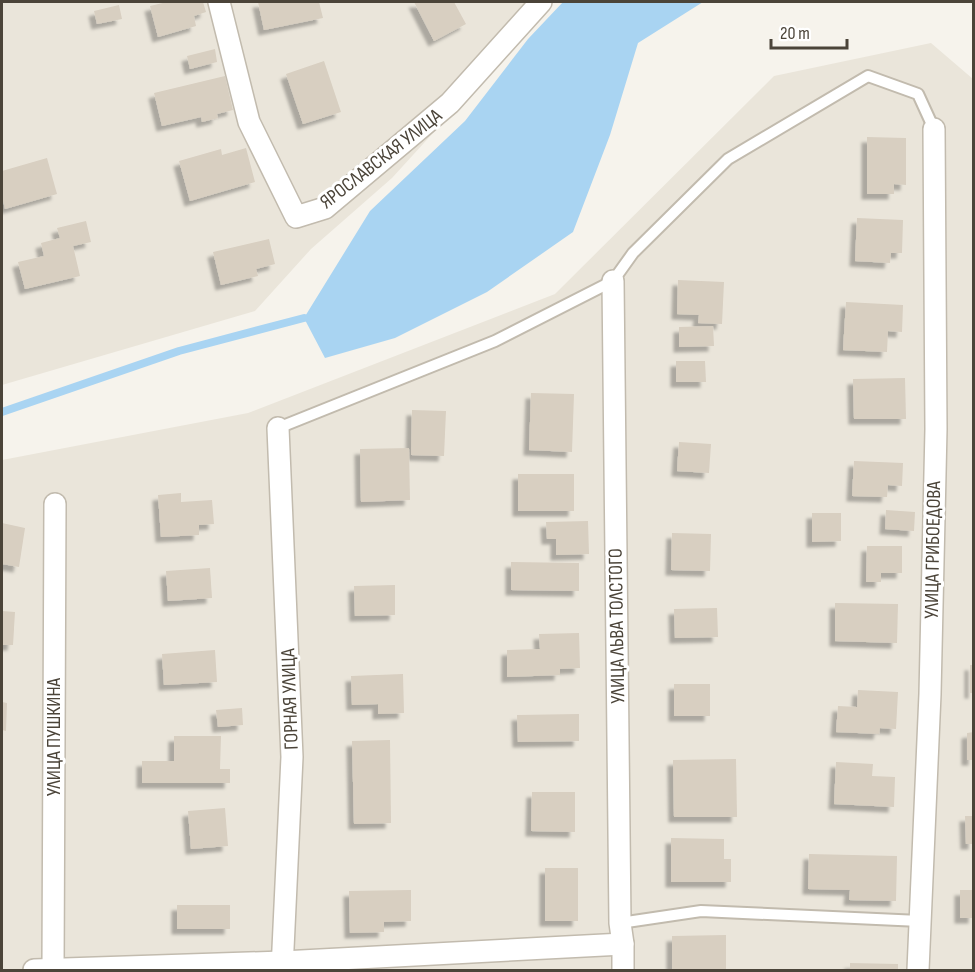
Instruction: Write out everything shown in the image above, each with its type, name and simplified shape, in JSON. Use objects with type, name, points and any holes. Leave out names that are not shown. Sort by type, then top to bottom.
[{"type":"street","name":"ЯРОСЛАВСКАЯ УЛИЦА","points":[[219,2],[249,122],[296,217],[325,208],[450,103],[541,2]]},
{"type":"street","name":"УЛИЦА ГРИБОЕДОВА","points":[[918,970],[930,694],[936,429],[934,129]]},
{"type":"street","name":"УЛИЦА ЛЬВА ТОЛСТОГО","points":[[613,281],[620,923],[623,970]]},
{"type":"street","name":"ГОРНАЯ УЛИЦА","points":[[278,428],[292,758],[282,966]]},
{"type":"street","name":"УЛИЦА ПУШКИНА","points":[[43,970],[55,504]]},
{"type":"street","points":[[43,970],[282,966],[623,945]]},
{"type":"lane","points":[[278,428],[495,341],[613,281],[633,253],[728,159],[868,76],[918,94],[934,129]]},
{"type":"lane","points":[[620,923],[701,911],[920,921]]},
{"type":"shaded area","points":[[2,2],[550,2],[392,178],[311,249],[255,311],[2,385]]},
{"type":"shaded area","points":[[931,43],[973,79],[973,970],[2,970],[2,460],[248,413],[555,294],[774,76]]},
{"type":"water","points":[[563,2],[703,2],[638,43],[610,135],[573,232],[487,292],[395,338],[325,358],[304,318],[370,211],[465,121],[528,39]]},
{"type":"building","points":[[167,2],[203,2],[206,12],[194,16],[196,26],[158,37],[150,6]]},
{"type":"building","points":[[258,2],[319,2],[323,18],[264,30]]},
{"type":"building","points":[[414,2],[454,2],[466,24],[434,41]]},
{"type":"building","points":[[119,5],[122,19],[97,24],[94,11]]},
{"type":"building","points":[[215,49],[217,62],[190,69],[187,56]]},
{"type":"building","points":[[324,61],[341,112],[303,124],[286,74]]},
{"type":"building","points":[[225,76],[233,110],[217,114],[218,118],[202,122],[201,117],[162,126],[154,93]]},
{"type":"building","points":[[867,137],[906,138],[906,185],[894,184],[894,194],[867,194]]},
{"type":"building","points":[[246,148],[255,182],[190,201],[179,161],[221,149],[222,155]]},
{"type":"building","points":[[47,158],[57,194],[5,209],[2,196],[2,171]]},
{"type":"building","points":[[857,218],[903,220],[902,253],[891,253],[890,263],[855,261]]},
{"type":"building","points":[[86,221],[91,242],[73,246],[80,276],[25,289],[18,262],[44,256],[41,243],[60,238],[57,228]]},
{"type":"building","points":[[269,239],[275,264],[256,269],[258,276],[221,285],[213,252]]},
{"type":"building","points":[[678,280],[724,282],[722,324],[698,323],[699,315],[677,314]]},
{"type":"building","points":[[846,302],[903,305],[902,332],[888,331],[887,352],[843,350]]},
{"type":"building","points":[[713,326],[714,346],[679,347],[679,327]]},
{"type":"building","points":[[676,361],[705,361],[706,382],[676,382]]},
{"type":"building","points":[[905,378],[906,419],[854,419],[853,379]]},
{"type":"building","points":[[531,393],[574,394],[572,452],[529,450]]},
{"type":"building","points":[[412,410],[446,411],[444,456],[411,455]]},
{"type":"building","points":[[679,442],[711,444],[709,473],[677,471]]},
{"type":"building","points":[[409,448],[410,500],[361,502],[360,449]]},
{"type":"building","points":[[854,461],[903,463],[902,486],[888,485],[887,497],[852,496]]},
{"type":"building","points":[[518,474],[574,474],[574,511],[518,511]]},
{"type":"building","points":[[181,493],[181,502],[212,500],[214,524],[199,525],[199,535],[161,537],[158,495]]},
{"type":"building","points":[[886,510],[915,512],[914,531],[885,529]]},
{"type":"building","points":[[812,513],[841,513],[841,541],[812,542]]},
{"type":"building","points":[[588,521],[589,554],[556,555],[556,539],[547,539],[546,522]]},
{"type":"building","points":[[2,523],[25,528],[19,567],[2,564]]},
{"type":"building","points":[[672,533],[711,534],[710,571],[671,570]]},
{"type":"building","points":[[867,546],[902,546],[902,573],[881,573],[881,582],[866,582]]},
{"type":"building","points":[[511,562],[579,563],[579,591],[511,590]]},
{"type":"building","points":[[210,568],[212,598],[168,601],[166,571]]},
{"type":"building","points":[[395,585],[395,615],[355,616],[354,586]]},
{"type":"building","points":[[835,603],[898,604],[897,643],[835,641]]},
{"type":"building","points":[[717,608],[718,637],[675,638],[674,609]]},
{"type":"building","points":[[2,611],[15,612],[13,645],[2,645]]},
{"type":"building","points":[[579,633],[580,668],[560,669],[560,675],[507,677],[507,650],[540,649],[539,634]]},
{"type":"building","points":[[215,650],[217,682],[164,685],[162,654]]},
{"type":"building","points":[[970,665],[974,665],[974,693],[970,693]]},
{"type":"building","points":[[403,674],[404,713],[378,714],[378,704],[352,705],[351,676]]},
{"type":"building","points":[[674,684],[710,684],[710,716],[674,716]]},
{"type":"building","points":[[858,690],[898,692],[896,729],[880,728],[879,734],[836,732],[838,706],[857,707]]},
{"type":"building","points":[[2,702],[7,703],[6,731],[2,730]]},
{"type":"building","points":[[242,708],[243,725],[218,727],[216,710]]},
{"type":"building","points":[[579,714],[579,741],[518,742],[517,715]]},
{"type":"building","points":[[974,732],[974,760],[967,760],[967,733]]},
{"type":"building","points":[[174,736],[221,736],[220,769],[230,769],[230,783],[142,783],[142,761],[174,761]]},
{"type":"building","points":[[390,740],[391,823],[354,824],[352,741]]},
{"type":"building","points":[[736,759],[737,817],[674,817],[673,760]]},
{"type":"building","points":[[836,762],[873,764],[872,776],[895,777],[894,807],[834,804]]},
{"type":"building","points":[[532,792],[575,792],[575,832],[531,831]]},
{"type":"building","points":[[225,808],[228,846],[191,849],[188,811]]},
{"type":"building","points":[[965,816],[974,816],[974,844],[966,844]]},
{"type":"building","points":[[671,838],[724,839],[724,859],[731,859],[731,882],[671,882]]},
{"type":"building","points":[[809,854],[897,856],[896,901],[849,900],[850,890],[808,889]]},
{"type":"building","points":[[545,868],[578,868],[578,921],[545,921]]},
{"type":"building","points":[[411,890],[411,921],[384,922],[384,932],[350,933],[349,891]]},
{"type":"building","points":[[960,890],[974,890],[974,918],[960,918]]},
{"type":"building","points":[[177,905],[230,905],[230,929],[177,929]]},
{"type":"building","points":[[726,935],[726,970],[672,970],[672,936]]},
{"type":"building","points":[[850,963],[898,964],[898,970],[850,970]]},
{"type":"waterway","points":[[2,412],[179,351],[304,318]]}]
